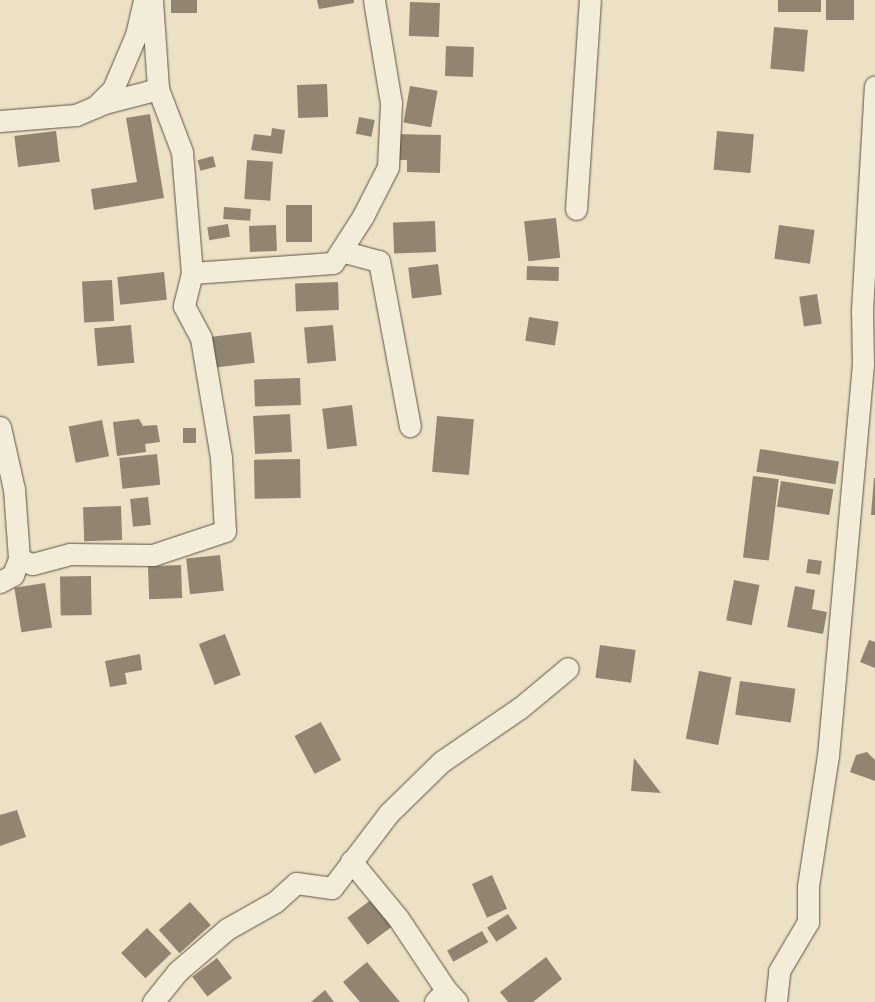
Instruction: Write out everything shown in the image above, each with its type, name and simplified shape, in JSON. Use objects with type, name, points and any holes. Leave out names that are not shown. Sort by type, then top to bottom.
[{"type":"street","points":[[94,107],[113,90],[136,35],[144,0]]},
{"type":"street","points":[[19,559],[32,564],[70,554],[153,554],[225,531],[221,458],[200,338],[184,306],[192,273],[182,152],[158,89],[152,0]]},
{"type":"street","points":[[192,273],[333,263],[388,167],[391,103],[374,0]]},
{"type":"street","points":[[576,209],[590,0]]},
{"type":"street","points":[[776,1002],[779,971],[808,922],[808,886],[828,756],[863,365],[869,342],[865,227],[875,86]]},
{"type":"street","points":[[0,121],[76,115],[94,107],[158,89]]},
{"type":"street","points":[[341,251],[379,261],[410,426]]},
{"type":"street","points":[[0,427],[14,489],[19,559],[13,575],[0,582]]},
{"type":"street","points":[[153,1002],[176,972],[227,929],[276,902],[296,883],[332,888],[388,813],[441,762],[520,708],[568,668]]},
{"type":"street","points":[[352,861],[398,918],[446,998]]},
{"type":"building","points":[[171,0],[197,0],[197,13],[171,13]]},
{"type":"building","points":[[317,0],[354,0],[354,3],[319,9]]},
{"type":"building","points":[[778,0],[821,0],[821,12],[778,12]]},
{"type":"building","points":[[826,0],[854,0],[854,20],[826,20]]},
{"type":"building","points":[[410,2],[440,3],[439,37],[409,36]]},
{"type":"building","points":[[774,27],[808,30],[804,72],[770,69]]},
{"type":"building","points":[[446,46],[474,47],[473,77],[445,76]]},
{"type":"building","points":[[327,84],[328,117],[298,118],[297,85]]},
{"type":"building","points":[[410,86],[438,91],[431,127],[404,122]]},
{"type":"building","points":[[150,114],[164,198],[94,210],[91,189],[137,182],[126,118]]},
{"type":"building","points":[[359,117],[375,120],[371,137],[356,134]]},
{"type":"building","points":[[272,128],[285,130],[282,154],[251,150],[254,134],[271,136]]},
{"type":"building","points":[[56,131],[60,162],[18,167],[14,136]]},
{"type":"building","points":[[717,131],[754,134],[750,173],[714,170]]},
{"type":"building","points":[[393,134],[441,135],[440,173],[407,172],[407,160],[393,160]]},
{"type":"building","points":[[213,156],[216,167],[200,171],[198,160]]},
{"type":"building","points":[[247,160],[273,162],[270,201],[244,199]]},
{"type":"building","points":[[286,205],[312,205],[312,242],[286,242]]},
{"type":"building","points":[[224,207],[251,209],[250,221],[223,219]]},
{"type":"building","points":[[556,218],[560,258],[528,261],[524,221]]},
{"type":"building","points":[[435,221],[436,252],[394,253],[393,222]]},
{"type":"building","points":[[228,224],[230,237],[209,240],[207,227]]},
{"type":"building","points":[[276,225],[277,251],[250,252],[249,226]]},
{"type":"building","points":[[779,225],[815,230],[810,264],[774,259]]},
{"type":"building","points":[[438,264],[442,295],[412,298],[408,268]]},
{"type":"building","points":[[527,266],[559,267],[558,281],[527,280]]},
{"type":"building","points":[[164,272],[167,300],[120,305],[117,277]]},
{"type":"building","points":[[112,280],[114,321],[84,323],[82,282]]},
{"type":"building","points":[[338,282],[339,310],[296,311],[295,284]]},
{"type":"building","points":[[817,294],[822,324],[804,326],[799,297]]},
{"type":"building","points":[[529,317],[559,322],[555,345],[525,341]]},
{"type":"building","points":[[131,325],[134,363],[97,366],[94,328]]},
{"type":"building","points":[[333,325],[336,361],[307,363],[304,328]]},
{"type":"building","points":[[251,332],[255,363],[214,368],[210,337]]},
{"type":"building","points":[[300,378],[301,405],[255,407],[254,380]]},
{"type":"building","points":[[352,405],[357,446],[327,449],[322,409]]},
{"type":"building","points":[[290,414],[292,452],[255,454],[253,416]]},
{"type":"building","points":[[437,416],[474,419],[469,475],[432,472]]},
{"type":"building","points":[[139,419],[143,426],[157,425],[160,442],[145,444],[146,452],[117,456],[113,422]]},
{"type":"building","points":[[102,420],[109,456],[76,463],[69,426]]},
{"type":"building","points":[[183,428],[196,428],[196,443],[183,443]]},
{"type":"building","points":[[760,449],[839,462],[835,484],[756,472]]},
{"type":"building","points":[[157,454],[160,485],[122,489],[119,458]]},
{"type":"building","points":[[300,459],[301,498],[255,499],[254,460]]},
{"type":"building","points":[[753,476],[779,479],[769,561],[743,557]]},
{"type":"building","points":[[874,478],[875,515],[871,515]]},
{"type":"building","points":[[781,481],[833,489],[829,515],[777,507]]},
{"type":"building","points":[[148,497],[151,525],[133,527],[130,499]]},
{"type":"building","points":[[121,506],[122,540],[84,541],[83,507]]},
{"type":"building","points":[[220,555],[224,591],[190,594],[186,559]]},
{"type":"building","points":[[808,559],[822,561],[820,575],[806,573]]},
{"type":"building","points":[[181,565],[182,598],[149,599],[148,566]]},
{"type":"building","points":[[91,576],[92,615],[61,616],[60,577]]},
{"type":"building","points":[[734,580],[760,585],[752,625],[726,620]]},
{"type":"building","points":[[45,583],[52,627],[21,632],[14,588]]},
{"type":"building","points":[[795,586],[815,590],[812,609],[827,612],[823,634],[787,627]]},
{"type":"building","points":[[225,634],[241,675],[215,685],[199,644]]},
{"type":"building","points":[[869,640],[875,642],[875,668],[860,662]]},
{"type":"building","points":[[600,645],[636,650],[631,683],[595,678]]},
{"type":"building","points":[[140,654],[142,670],[125,673],[127,684],[110,687],[105,661]]},
{"type":"building","points":[[699,671],[731,677],[718,745],[686,739]]},
{"type":"building","points":[[740,681],[795,689],[791,722],[735,715]]},
{"type":"building","points":[[321,722],[341,760],[315,774],[295,736]]},
{"type":"building","points":[[867,752],[875,760],[875,781],[850,772],[856,755]]},
{"type":"building","points":[[634,758],[661,793],[631,791]]},
{"type":"building","points":[[17,810],[26,837],[0,846],[0,815]]},
{"type":"building","points":[[492,875],[507,909],[487,918],[472,884]]},
{"type":"building","points":[[372,899],[392,926],[368,945],[347,918]]},
{"type":"building","points":[[190,902],[211,925],[180,953],[159,930]]},
{"type":"building","points":[[508,914],[517,928],[496,942],[487,928]]},
{"type":"building","points":[[147,928],[171,953],[145,978],[121,953]]},
{"type":"building","points":[[482,931],[488,942],[453,962],[447,950]]},
{"type":"building","points":[[546,957],[562,979],[533,1002],[508,1002],[500,992]]},
{"type":"building","points":[[217,958],[232,978],[207,997],[192,977]]},
{"type":"building","points":[[367,962],[400,1002],[360,1002],[343,982]]},
{"type":"building","points":[[325,990],[334,1002],[311,1002]]}]
